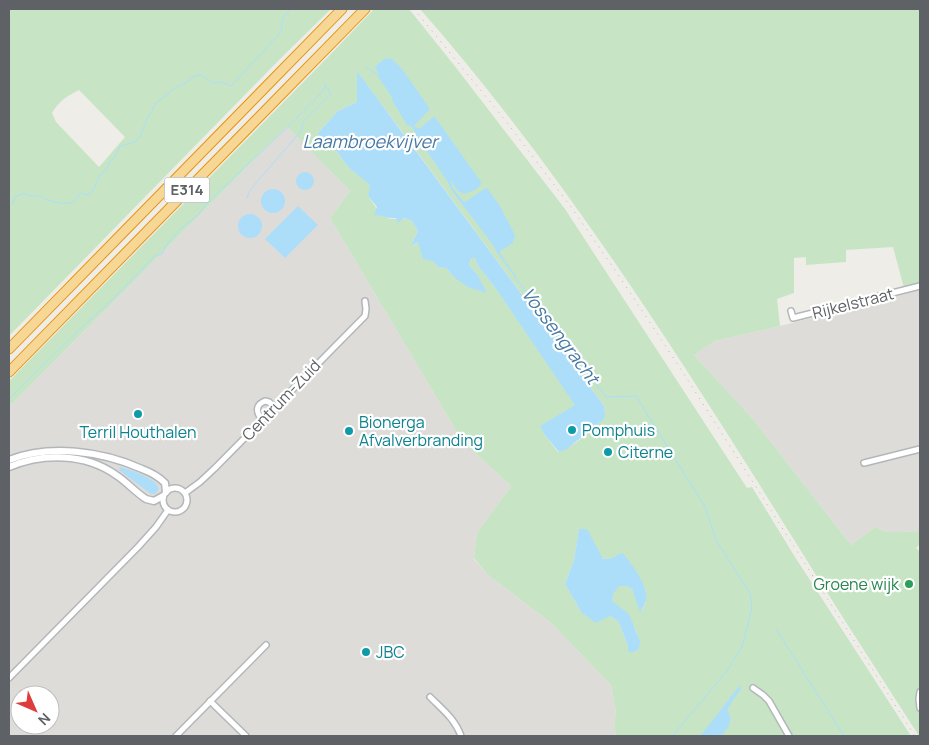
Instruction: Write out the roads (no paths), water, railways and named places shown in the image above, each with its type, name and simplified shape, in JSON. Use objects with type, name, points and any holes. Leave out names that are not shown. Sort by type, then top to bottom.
[{"type":"highway","name":"E314","points":[[9,349],[342,9]]},
{"type":"highway","name":"E314","points":[[9,372],[365,9]]},
{"type":"street","name":"Rijkelstraat","points":[[791,311],[793,318],[920,286]]},
{"type":"street","name":"Centrum-Zuid","points":[[185,493],[216,468],[365,316],[365,301]]},
{"type":"street","points":[[262,420],[256,408],[259,404],[265,401],[274,407]]},
{"type":"street","points":[[864,463],[920,450]]},
{"type":"street","points":[[9,460],[38,452],[53,451],[79,452],[107,457],[155,475],[164,483],[165,494],[164,505],[168,510],[175,512],[182,510],[188,498],[182,490],[176,487],[170,488],[165,494],[154,500],[146,499],[110,471],[78,459],[48,458],[22,462],[9,467]]},
{"type":"street","points":[[9,678],[138,547],[168,510]]},
{"type":"street","points":[[176,736],[266,644]]},
{"type":"street","points":[[753,688],[768,701],[789,736]]},
{"type":"street","points":[[920,692],[920,708]]},
{"type":"street","points":[[430,697],[452,718],[461,736]]},
{"type":"street","points":[[210,702],[246,736]]},
{"type":"water","points":[[391,58],[402,69],[430,109],[414,126],[419,129],[435,117],[481,182],[481,185],[475,190],[464,194],[458,191],[451,181],[452,187],[464,202],[487,188],[500,206],[515,235],[513,243],[499,252],[515,277],[450,188],[448,182],[415,134],[413,127],[407,125],[392,97],[378,77],[379,74],[375,67],[384,59]]},
{"type":"water","name":"Laambroekvijver","points":[[357,71],[604,406],[604,419],[567,449],[559,452],[540,426],[575,405],[494,286],[478,266],[475,258],[471,258],[469,265],[477,274],[487,293],[468,287],[455,278],[446,268],[438,267],[433,261],[423,259],[418,242],[412,246],[418,231],[412,221],[404,218],[398,223],[396,218],[374,215],[377,207],[368,196],[370,185],[348,167],[335,149],[317,134],[338,111],[357,102]]},
{"type":"water","points":[[305,172],[311,175],[314,181],[311,187],[305,190],[299,187],[296,181],[299,175]]},
{"type":"water","points":[[268,189],[278,189],[285,196],[285,206],[278,213],[268,213],[261,206],[261,196]]},
{"type":"water","points":[[298,206],[318,225],[285,258],[265,239]]},
{"type":"water","points":[[245,214],[255,214],[262,221],[262,231],[255,238],[245,238],[238,231],[238,221]]},
{"type":"water","points":[[120,467],[148,478],[159,489],[155,494],[151,494],[119,470]]},
{"type":"water","points":[[579,529],[587,529],[603,559],[613,558],[623,553],[643,583],[646,601],[640,612],[632,589],[626,586],[619,586],[614,593],[612,601],[629,614],[640,641],[639,649],[631,653],[628,651],[628,646],[618,621],[610,616],[596,623],[581,612],[565,584],[574,560]]},
{"type":"water","points":[[740,686],[741,689],[727,710],[730,724],[726,730],[721,736],[700,736],[736,690]]},
{"type":"waterway","points":[[206,79],[213,83],[222,82],[231,86],[281,32],[283,17],[291,9]]},
{"type":"waterway","name":"Vossengracht","points":[[366,67],[378,75]]},
{"type":"waterway","points":[[9,206],[15,197],[24,193],[30,196],[41,196],[60,203],[68,203],[76,199],[80,193],[87,195],[92,192],[100,175],[106,170],[120,146],[135,142],[141,135],[147,118],[155,104],[176,87],[195,76],[201,75],[205,78]]},
{"type":"waterway","points":[[247,198],[250,190],[301,131],[303,122],[331,94],[324,83]]},
{"type":"waterway","points":[[9,399],[155,256],[162,254],[178,231],[199,214],[206,204],[294,121],[326,86]]},
{"type":"waterway","name":"Vossengracht","points":[[515,277],[606,397],[636,396],[705,507],[717,542],[750,593],[752,608],[742,647],[727,671],[672,736]]},
{"type":"waterway","name":"Vossengracht","points":[[776,629],[844,736]]},
{"type":"railway","points":[[414,9],[505,120],[571,207],[613,267],[682,371],[915,736]]},
{"type":"place","name":"Terril Houthalen","points":[[138,414]]},
{"type":"place","name":"Pomphuis","points":[[572,430]]},
{"type":"place","name":"Bionerga Afvalverbranding","points":[[349,431]]},
{"type":"place","name":"Citerne","points":[[608,452]]},
{"type":"place","name":"Groene wijk","points":[[909,584]]},
{"type":"place","name":"JBC","points":[[366,652]]}]
